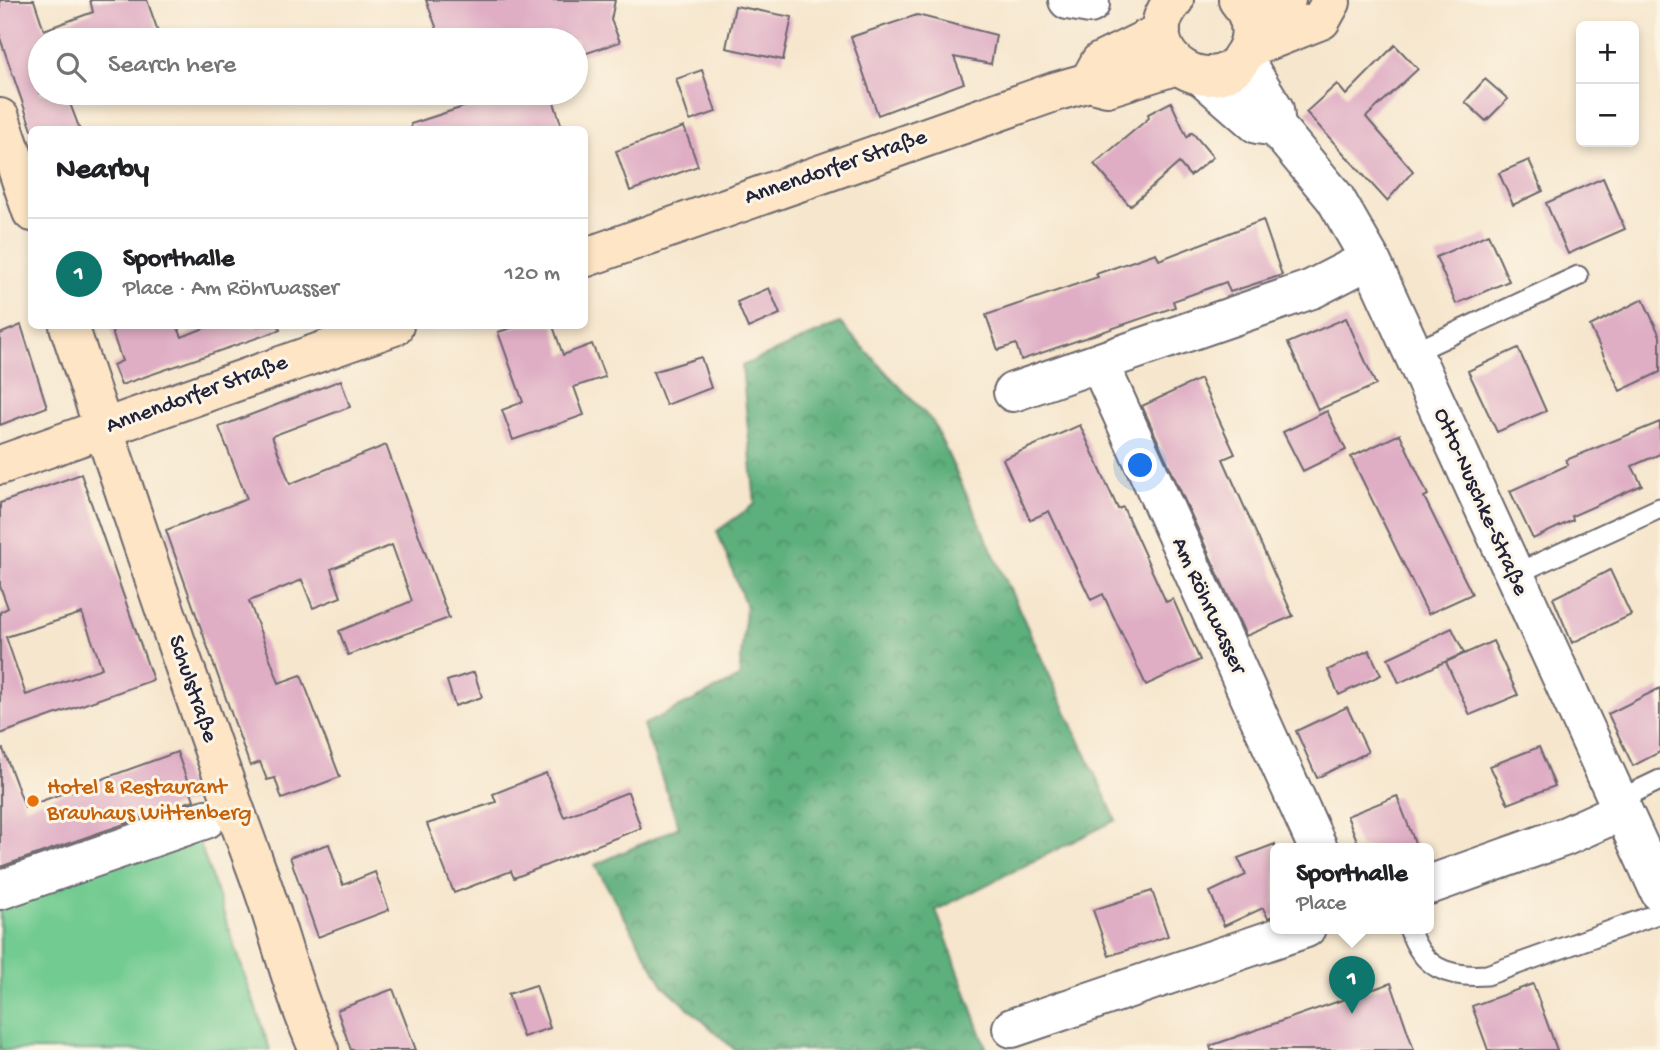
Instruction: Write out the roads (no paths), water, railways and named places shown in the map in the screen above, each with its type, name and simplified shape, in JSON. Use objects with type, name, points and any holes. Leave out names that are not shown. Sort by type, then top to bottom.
[{"type":"main road","points":[[1245,53],[1251,29],[1242,5],[1286,0]]},
{"type":"main road","points":[[1245,53],[1321,20],[1331,1]]},
{"type":"main road","points":[[1168,16],[1165,50],[1190,71]]},
{"type":"main road","name":"Annendorfer Straße","points":[[1089,82],[1100,62],[1168,16]]},
{"type":"main road","name":"Annendorfer Straße","points":[[588,257],[1089,82],[1107,87],[1190,71],[1229,70],[1245,53]]},
{"type":"main road","points":[[0,118],[28,200]]},
{"type":"main road","name":"Schulstraße","points":[[70,329],[220,814],[273,914],[291,984],[319,1050]]},
{"type":"main road","name":"Annendorfer Straße","points":[[0,466],[386,329]]},
{"type":"street","name":"Otto-Nuschke-Straße","points":[[1245,53],[1274,109],[1276,127],[1335,198],[1370,259],[1618,806],[1660,892]]},
{"type":"street","name":"Otto-Nuschke-Straße","points":[[1190,71],[1257,124],[1276,127]]},
{"type":"street","points":[[1013,392],[1312,289],[1370,259]]},
{"type":"street","name":"Am Röhrwasser","points":[[1099,363],[1316,843]]},
{"type":"street","points":[[1434,883],[1566,836],[1618,806]]},
{"type":"street","points":[[0,890],[220,814]]},
{"type":"street","points":[[1012,1028],[1288,934]]},
{"type":"lane","points":[[1412,352],[1578,276]]},
{"type":"lane","points":[[1513,575],[1660,508]]},
{"type":"lane","points":[[1618,806],[1660,780]]},
{"type":"lane","points":[[1411,934],[1419,953],[1433,965],[1460,977],[1487,975],[1660,913]]},
{"type":"place","name":"Hotel & Restaurant Brauhaus Wittenberg","points":[[33,801]]},
{"type":"place","name":"Sporthalle","points":[[1352,1014]]}]
